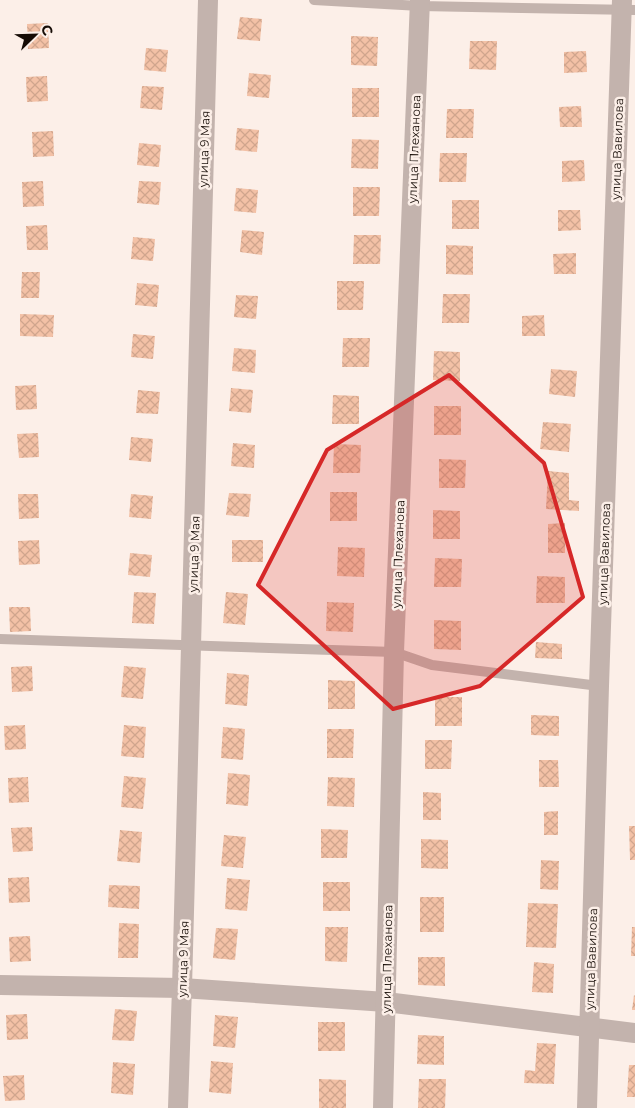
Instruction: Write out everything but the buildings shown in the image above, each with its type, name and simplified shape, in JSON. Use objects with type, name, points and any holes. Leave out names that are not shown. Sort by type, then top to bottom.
[{"type":"street","name":"улица 9 Мая","points":[[178,1108],[208,0]]},
{"type":"street","name":"улица Плеханова","points":[[383,1108],[394,652],[420,3]]},
{"type":"street","name":"улица Вавилова","points":[[587,1108],[599,686],[626,6]]},
{"type":"street","points":[[0,985],[182,988],[386,1002],[635,1033]]},
{"type":"lane","points":[[314,0],[626,6]]},
{"type":"lane","points":[[0,639],[394,652],[432,665],[599,686]]},
{"type":"highlighted area","points":[[449,375],[544,463],[583,597],[480,686],[393,709],[258,585],[327,450]]}]
